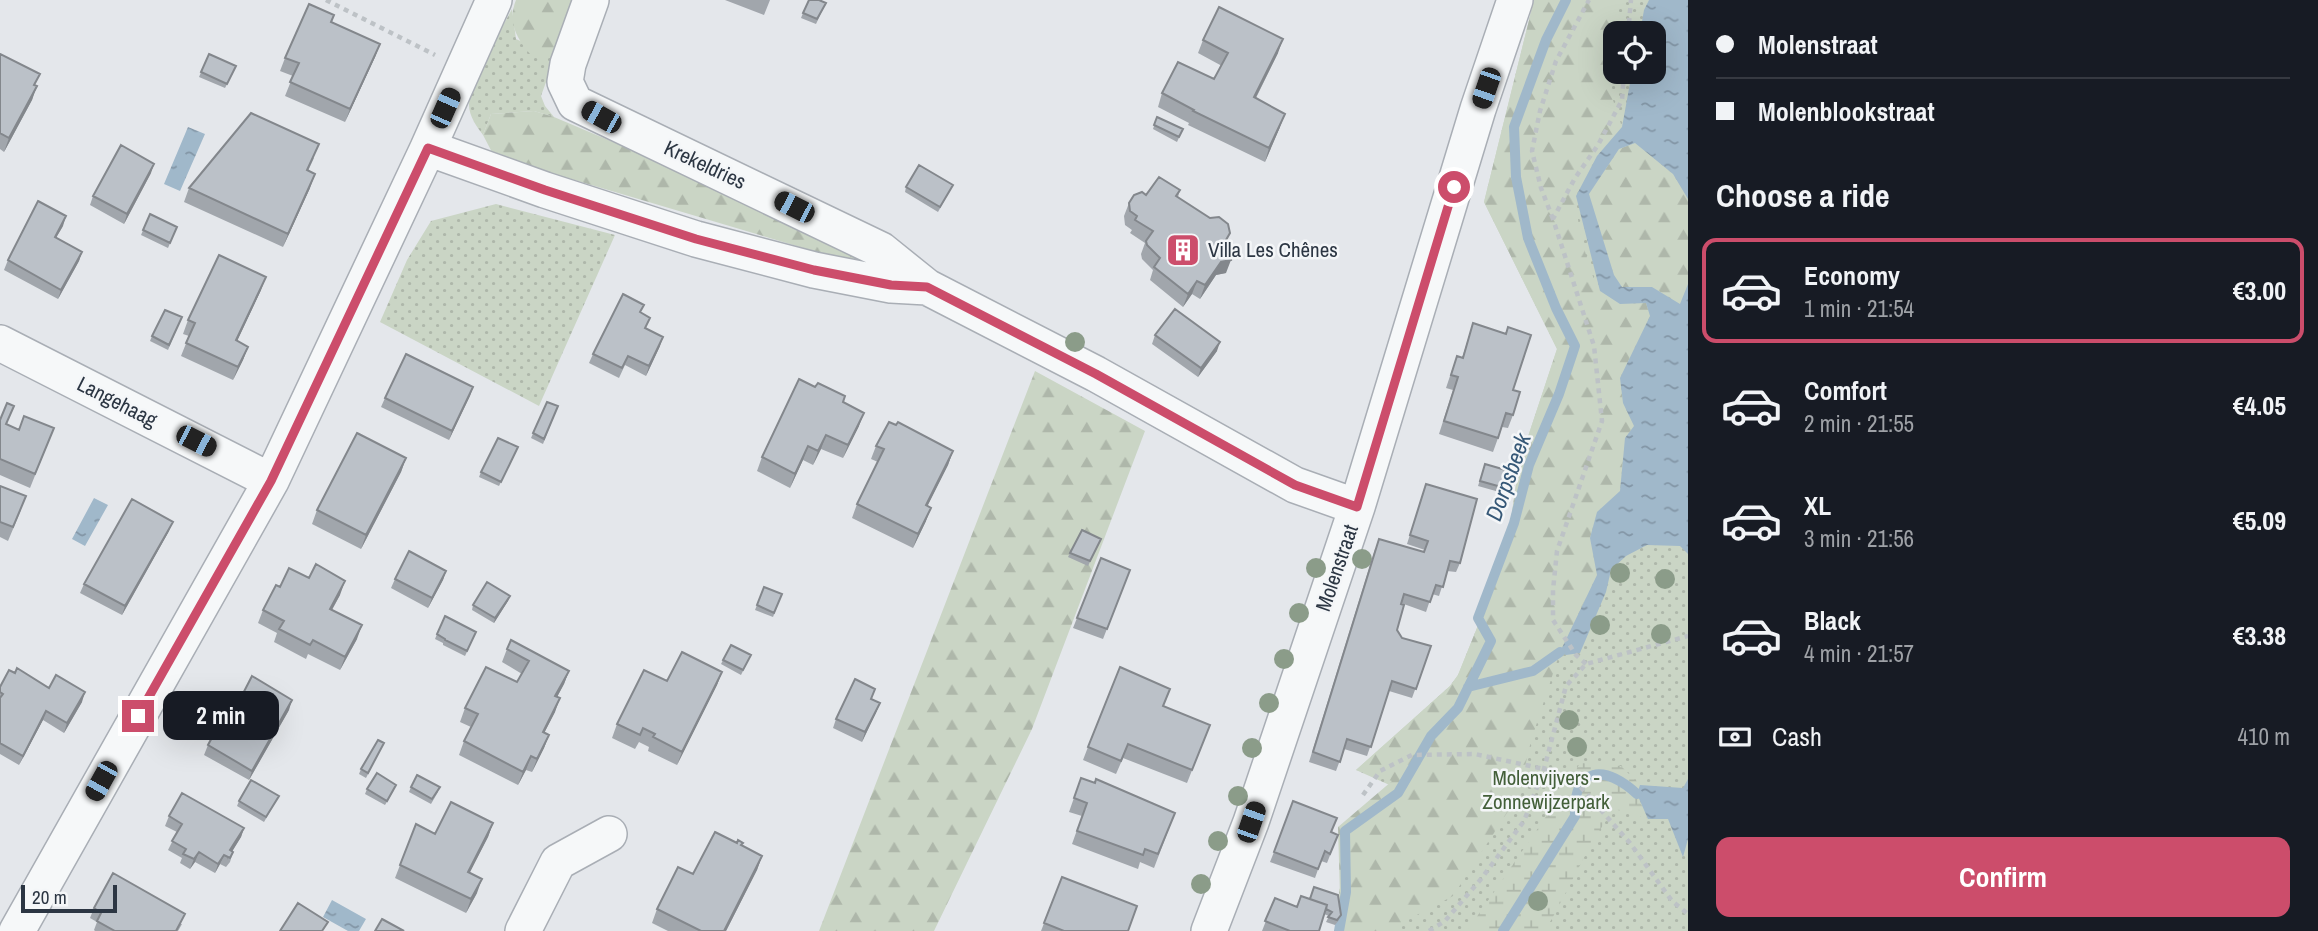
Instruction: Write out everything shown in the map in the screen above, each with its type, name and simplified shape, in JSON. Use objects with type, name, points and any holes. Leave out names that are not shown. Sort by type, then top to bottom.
[{"type":"street","points":[[18,931],[271,481],[428,148],[494,0]]},
{"type":"street","name":"Krekeldries","points":[[591,0],[568,64],[565,82],[575,103],[881,250],[927,287]]},
{"type":"street","name":"Molenstraat","points":[[1209,931],[1251,822],[1357,507],[1478,109],[1515,0]]},
{"type":"street","points":[[428,148],[545,190],[696,239],[814,270],[891,285],[927,287],[1096,374],[1295,485],[1357,507]]},
{"type":"street","name":"Langehaag","points":[[0,343],[271,481]]},
{"type":"street","points":[[523,931],[558,862],[609,834]]},
{"type":"path","points":[[326,0],[438,56]]},
{"type":"path","points":[[1586,663],[1576,655],[1553,620],[1553,590],[1557,551],[1602,421],[1594,346],[1541,188],[1532,151],[1540,111],[1556,61],[1589,0]]},
{"type":"path","points":[[1629,21],[1631,0]]},
{"type":"path","points":[[1553,219],[1622,100],[1624,84]]},
{"type":"path","points":[[1429,931],[1445,921],[1481,880],[1524,821],[1544,769],[1566,686],[1586,663],[1688,636]]},
{"type":"path","points":[[1363,795],[1380,771],[1412,755],[1475,754],[1544,769],[1577,783],[1630,843],[1672,901],[1688,915]]},
{"type":"green space","points":[[516,0],[577,0],[555,57],[532,56],[522,44],[513,23]]},
{"type":"green space","name":"Molenvijvers - Zonnewijzerpark","points":[[1534,0],[1688,0],[1688,931],[1341,931],[1339,890],[1394,787],[1356,770],[1450,686],[1458,675],[1481,618],[1491,574],[1510,526],[1519,464],[1557,349],[1484,202]]},
{"type":"green space","points":[[1534,0],[1619,0],[1617,21],[1603,21],[1603,84],[1612,84],[1611,94],[1622,127],[1586,175],[1577,194],[1577,214],[1587,259],[1601,292],[1617,301],[1646,303],[1650,316],[1620,378],[1623,403],[1634,426],[1625,438],[1620,491],[1597,512],[1590,538],[1597,575],[1560,652],[1531,741],[1518,796],[1453,896],[1392,928],[1391,931],[1341,931],[1338,827],[1392,781],[1356,770],[1450,686],[1458,675],[1481,618],[1491,574],[1510,526],[1519,464],[1557,349],[1484,202]]},
{"type":"green space","points":[[512,9],[516,39],[555,57],[541,96],[554,117],[534,111],[491,114],[483,135],[470,113],[470,96],[486,57]]},
{"type":"green space","points":[[534,111],[554,117],[851,243],[872,261],[864,266],[494,156],[483,135],[491,114]]},
{"type":"green space","points":[[1635,143],[1673,174],[1688,199],[1688,284],[1681,304],[1652,287],[1622,287],[1610,266],[1598,230],[1589,194],[1619,149]]},
{"type":"green space","points":[[496,204],[615,235],[539,406],[380,322],[407,260],[431,221]]},
{"type":"green space","points":[[1035,371],[1145,431],[1032,729],[934,931],[819,931]]},
{"type":"green space","points":[[1580,763],[1621,766],[1640,785],[1637,795],[1648,819],[1614,809],[1586,853],[1545,931],[1467,931],[1556,802]]},
{"type":"water","points":[[1649,0],[1688,0],[1688,199],[1673,174],[1635,143],[1619,149],[1589,194],[1614,275],[1622,287],[1652,287],[1680,304],[1688,284],[1688,554],[1680,546],[1647,545],[1626,556],[1611,570],[1606,592],[1580,653],[1566,655],[1560,652],[1597,575],[1590,538],[1597,512],[1620,491],[1625,438],[1634,426],[1623,403],[1620,378],[1650,316],[1646,303],[1620,304],[1600,291],[1576,196],[1597,156],[1622,127],[1630,84],[1666,84],[1666,21],[1642,21]]},
{"type":"water","points":[[188,127],[205,134],[180,191],[164,184]]},
{"type":"water","points":[[94,498],[108,505],[85,546],[72,539]]},
{"type":"water","points":[[1688,779],[1688,839],[1683,857],[1668,819],[1648,819],[1637,794],[1640,785],[1683,788]]},
{"type":"water","points":[[332,900],[366,919],[359,931],[348,931],[323,917]]},
{"type":"building","points":[[809,0],[826,3],[817,19],[803,13]]},
{"type":"building","points":[[309,4],[334,15],[331,22],[380,44],[350,109],[290,82],[299,63],[285,58]]},
{"type":"building","points":[[1219,7],[1283,39],[1254,97],[1285,114],[1269,148],[1162,93],[1178,62],[1214,79],[1228,53],[1203,40]]},
{"type":"building","points":[[0,54],[40,74],[34,85],[37,86],[9,138],[0,133]]},
{"type":"building","points":[[209,54],[236,66],[227,84],[201,72]]},
{"type":"building","points":[[251,113],[319,144],[307,170],[315,174],[288,234],[189,188]]},
{"type":"building","points":[[1157,117],[1183,129],[1179,137],[1154,125]]},
{"type":"building","points":[[121,145],[154,164],[127,214],[93,196]]},
{"type":"building","points":[[919,165],[953,185],[940,207],[906,187]]},
{"type":"building","name":"Villa Les Chênes","points":[[1159,177],[1180,190],[1176,196],[1210,218],[1219,217],[1228,224],[1230,233],[1226,240],[1231,260],[1221,262],[1205,285],[1197,281],[1188,294],[1154,267],[1160,258],[1146,241],[1153,231],[1135,220],[1137,216],[1130,211],[1129,203],[1134,195],[1142,192],[1146,195]]},
{"type":"building","points":[[38,201],[66,216],[55,237],[82,252],[61,290],[8,260]]},
{"type":"building","points":[[150,214],[177,227],[170,243],[143,230]]},
{"type":"building","points":[[219,255],[266,277],[236,340],[248,347],[238,367],[186,343],[195,323],[188,320]]},
{"type":"building","points":[[623,294],[644,305],[640,312],[650,318],[645,328],[663,337],[649,366],[628,356],[622,368],[593,354]]},
{"type":"building","points":[[1175,309],[1220,342],[1201,368],[1155,335]]},
{"type":"building","points":[[165,310],[182,317],[169,345],[152,336]]},
{"type":"building","points":[[1473,323],[1506,334],[1508,327],[1531,335],[1513,390],[1520,392],[1513,415],[1506,413],[1498,438],[1444,421],[1458,377],[1451,375],[1457,356],[1463,358]]},
{"type":"building","points":[[406,354],[473,387],[452,431],[385,398]]},
{"type":"building","points":[[799,379],[815,387],[818,383],[845,396],[843,402],[864,413],[848,445],[826,435],[818,451],[808,446],[795,474],[762,457]]},
{"type":"building","points":[[547,402],[558,406],[544,439],[533,433]]},
{"type":"building","points":[[7,403],[14,406],[6,424],[19,430],[24,416],[54,428],[35,474],[0,459],[0,420]]},
{"type":"building","points":[[889,422],[896,425],[898,422],[953,451],[926,505],[931,508],[918,534],[857,504],[884,449],[876,446]]},
{"type":"building","points":[[357,433],[406,458],[366,535],[317,510]]},
{"type":"building","points":[[498,438],[518,447],[501,482],[481,472]]},
{"type":"building","points":[[1485,464],[1516,473],[1512,490],[1480,481]]},
{"type":"building","points":[[1426,484],[1477,499],[1460,563],[1450,561],[1443,587],[1436,585],[1430,602],[1404,594],[1397,630],[1402,638],[1431,646],[1416,689],[1392,681],[1371,747],[1347,739],[1340,762],[1313,752],[1379,539],[1424,552],[1428,541],[1410,535]]},
{"type":"building","points":[[0,486],[26,496],[13,527],[0,522]]},
{"type":"building","points":[[132,499],[173,522],[125,606],[84,584]]},
{"type":"building","points":[[1082,530],[1101,539],[1090,561],[1070,553]]},
{"type":"building","points":[[409,551],[446,571],[432,598],[395,579]]},
{"type":"building","points":[[1101,558],[1130,570],[1107,629],[1077,618]]},
{"type":"building","points":[[316,564],[345,581],[330,609],[362,625],[345,657],[313,640],[310,645],[279,629],[284,621],[263,610],[276,585],[280,587],[289,568],[309,578]]},
{"type":"building","points":[[487,582],[510,596],[495,618],[473,605]]},
{"type":"building","points":[[764,587],[782,594],[774,613],[757,605]]},
{"type":"building","points":[[445,616],[476,632],[467,651],[437,634]]},
{"type":"building","points":[[511,640],[569,671],[555,696],[560,698],[543,732],[549,735],[537,759],[531,756],[523,772],[464,741],[478,714],[465,708],[486,667],[517,682],[529,661],[507,649]]},
{"type":"building","points":[[731,645],[751,655],[743,670],[723,660]]},
{"type":"building","points":[[682,652],[722,672],[682,752],[653,737],[655,734],[643,728],[640,735],[617,724],[644,670],[667,681]]},
{"type":"building","points":[[1120,667],[1170,689],[1163,706],[1210,725],[1192,770],[1128,744],[1121,761],[1088,747]]},
{"type":"building","points":[[17,668],[49,688],[56,675],[85,692],[67,723],[46,711],[23,756],[0,743],[0,698],[3,694],[0,687],[9,670],[15,673]]},
{"type":"building","points":[[252,676],[292,700],[252,771],[208,745],[226,712],[232,715]]},
{"type":"building","points":[[855,679],[875,689],[871,699],[880,703],[865,732],[836,719]]},
{"type":"building","points":[[378,740],[384,743],[368,773],[361,769]]},
{"type":"building","points":[[377,773],[396,785],[387,801],[367,789]]},
{"type":"building","points":[[417,775],[440,787],[432,799],[411,787]]},
{"type":"building","points":[[1081,778],[1095,783],[1096,779],[1175,813],[1158,854],[1145,849],[1143,855],[1077,831],[1087,803],[1074,798]]},
{"type":"building","points":[[251,780],[279,796],[266,817],[239,801]]},
{"type":"building","points":[[182,793],[244,828],[230,850],[233,852],[230,858],[224,855],[218,864],[199,852],[194,859],[183,854],[186,849],[172,841],[182,824],[169,816]]},
{"type":"building","points":[[1293,801],[1337,818],[1331,832],[1338,835],[1330,854],[1325,851],[1318,869],[1274,852]]},
{"type":"building","points":[[451,802],[493,823],[468,872],[482,879],[471,899],[400,865],[416,824],[435,834]]},
{"type":"building","points":[[715,832],[737,843],[738,840],[743,843],[741,845],[762,856],[724,931],[701,931],[657,909],[678,867],[693,874]]},
{"type":"building","points":[[113,873],[185,914],[176,931],[115,931],[97,921],[101,913],[94,908]]},
{"type":"building","points":[[1062,877],[1137,906],[1128,931],[1064,931],[1044,923]]},
{"type":"building","points":[[1314,887],[1338,895],[1341,915],[1337,920],[1328,917],[1332,912],[1326,909],[1327,905],[1310,899]]},
{"type":"building","points":[[1301,896],[1327,905],[1319,931],[1290,931],[1265,921],[1275,898],[1297,907]]},
{"type":"building","points":[[298,903],[328,922],[322,931],[280,931]]},
{"type":"building","points":[[382,919],[404,931],[375,931]]},
{"type":"waterway","name":"Dorpsbeek","points":[[1339,931],[1346,892],[1345,831],[1398,793],[1431,736],[1458,708],[1491,641],[1478,618],[1514,523],[1529,465],[1559,394],[1575,346],[1556,308],[1528,238],[1516,177],[1514,127],[1546,40],[1566,0]]},
{"type":"waterway","points":[[1468,687],[1533,671],[1560,652]]},
{"type":"waterway","points":[[1503,931],[1575,816],[1579,787],[1585,779],[1593,775],[1614,778],[1637,794]]},
{"type":"place","name":"Villa Les Chênes","points":[[1183,250]]},
{"type":"route","points":[[138,716],[271,481],[428,148],[545,190],[696,239],[814,270],[891,285],[927,287],[1096,374],[1295,485],[1357,507],[1454,187]]}]
